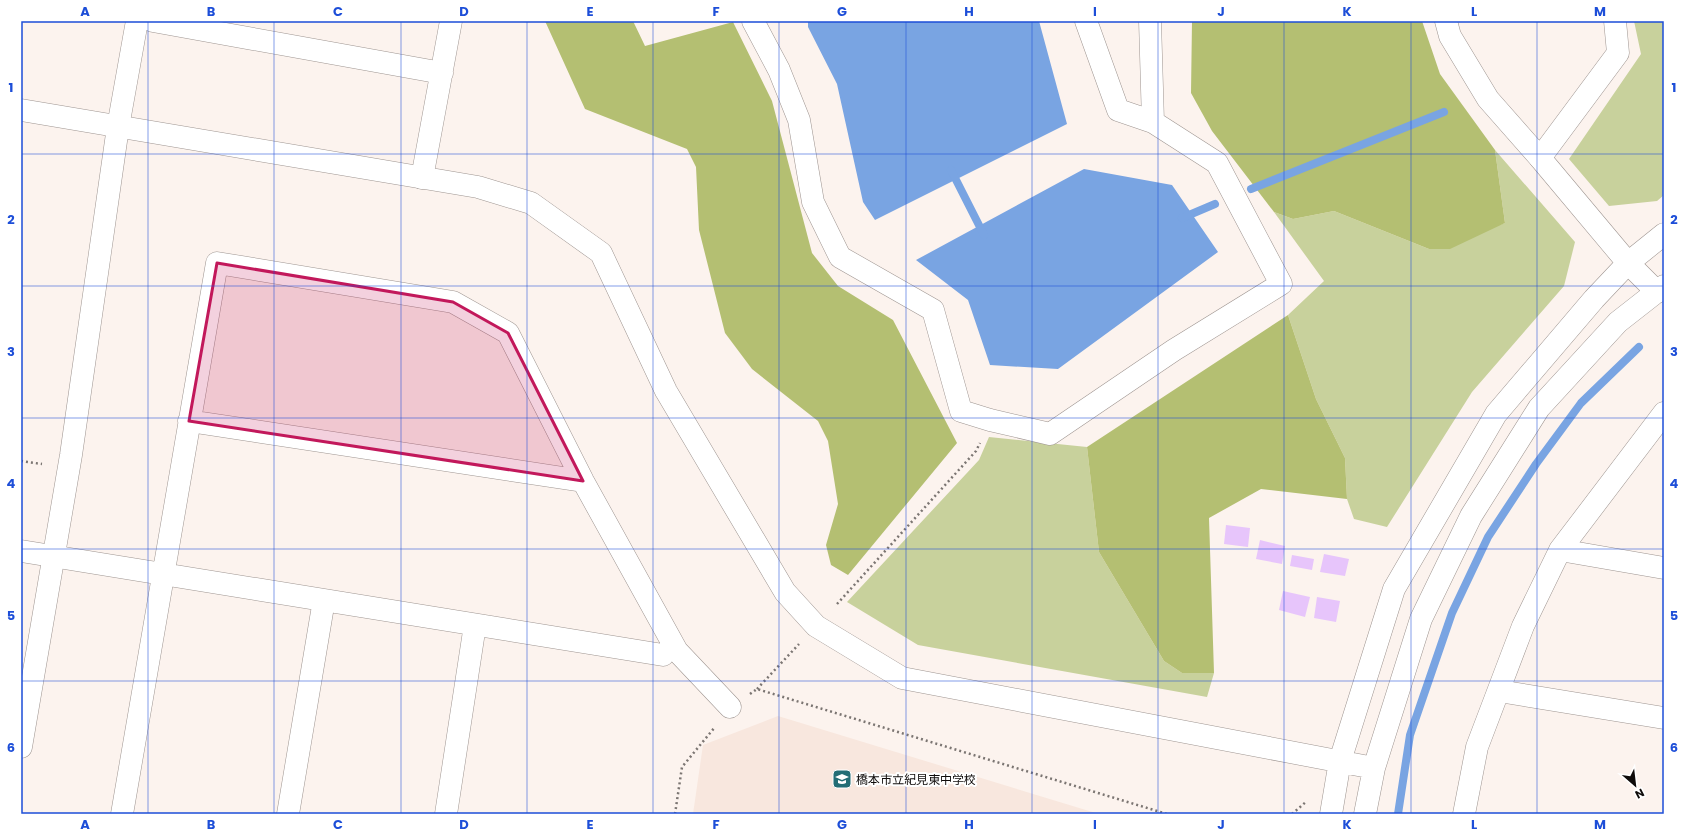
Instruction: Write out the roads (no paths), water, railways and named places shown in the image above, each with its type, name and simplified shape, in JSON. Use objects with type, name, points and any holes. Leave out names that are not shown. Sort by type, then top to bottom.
[{"type":"street","points":[[21,747],[72,455],[118,127],[137,21]]},
{"type":"street","points":[[153,21],[442,73]]},
{"type":"street","points":[[422,178],[451,21]]},
{"type":"street","points":[[754,21],[779,70],[799,120],[813,202],[840,257],[933,310],[961,411],[990,420],[1050,434],[1174,350],[1281,284],[1217,163],[1153,122],[1118,110],[1086,21]]},
{"type":"street","points":[[1150,21],[1153,122]]},
{"type":"street","points":[[1365,814],[1374,768],[1421,619],[1471,516],[1539,408],[1618,322],[1660,289],[1628,262],[1488,99],[1450,36],[1446,21]]},
{"type":"street","points":[[1540,158],[1618,53],[1614,21]]},
{"type":"street","points":[[21,110],[478,187],[531,203],[601,253],[666,391],[785,592],[816,626],[902,678],[1374,768]]},
{"type":"street","points":[[1331,814],[1340,761],[1394,589],[1496,414],[1594,299],[1628,262],[1664,234]]},
{"type":"street","points":[[122,814],[217,263],[453,302],[508,333],[583,481],[677,651],[730,707]]},
{"type":"street","points":[[1464,814],[1477,747],[1523,626],[1560,550],[1663,414]]},
{"type":"street","points":[[189,421],[583,481]]},
{"type":"street","points":[[1560,550],[1664,568]]},
{"type":"street","points":[[21,551],[663,655]]},
{"type":"street","points":[[288,814],[324,600]]},
{"type":"street","points":[[446,814],[475,625]]},
{"type":"street","points":[[1499,691],[1664,718]]},
{"type":"water","points":[[808,21],[1039,21],[1067,124],[875,220],[863,202],[837,84],[808,27]]},
{"type":"water","points":[[1084,169],[1172,185],[1218,252],[1058,369],[990,365],[968,300],[916,260]]},
{"type":"waterway","points":[[1251,189],[1444,112]]},
{"type":"waterway","points":[[951,170],[984,235]]},
{"type":"waterway","points":[[1182,218],[1215,204]]},
{"type":"waterway","points":[[1398,814],[1410,735],[1452,613],[1488,537],[1536,464],[1581,403],[1639,347]]},
{"type":"place","name":"橋本市立紀見東中学校","points":[[842,779]]}]
